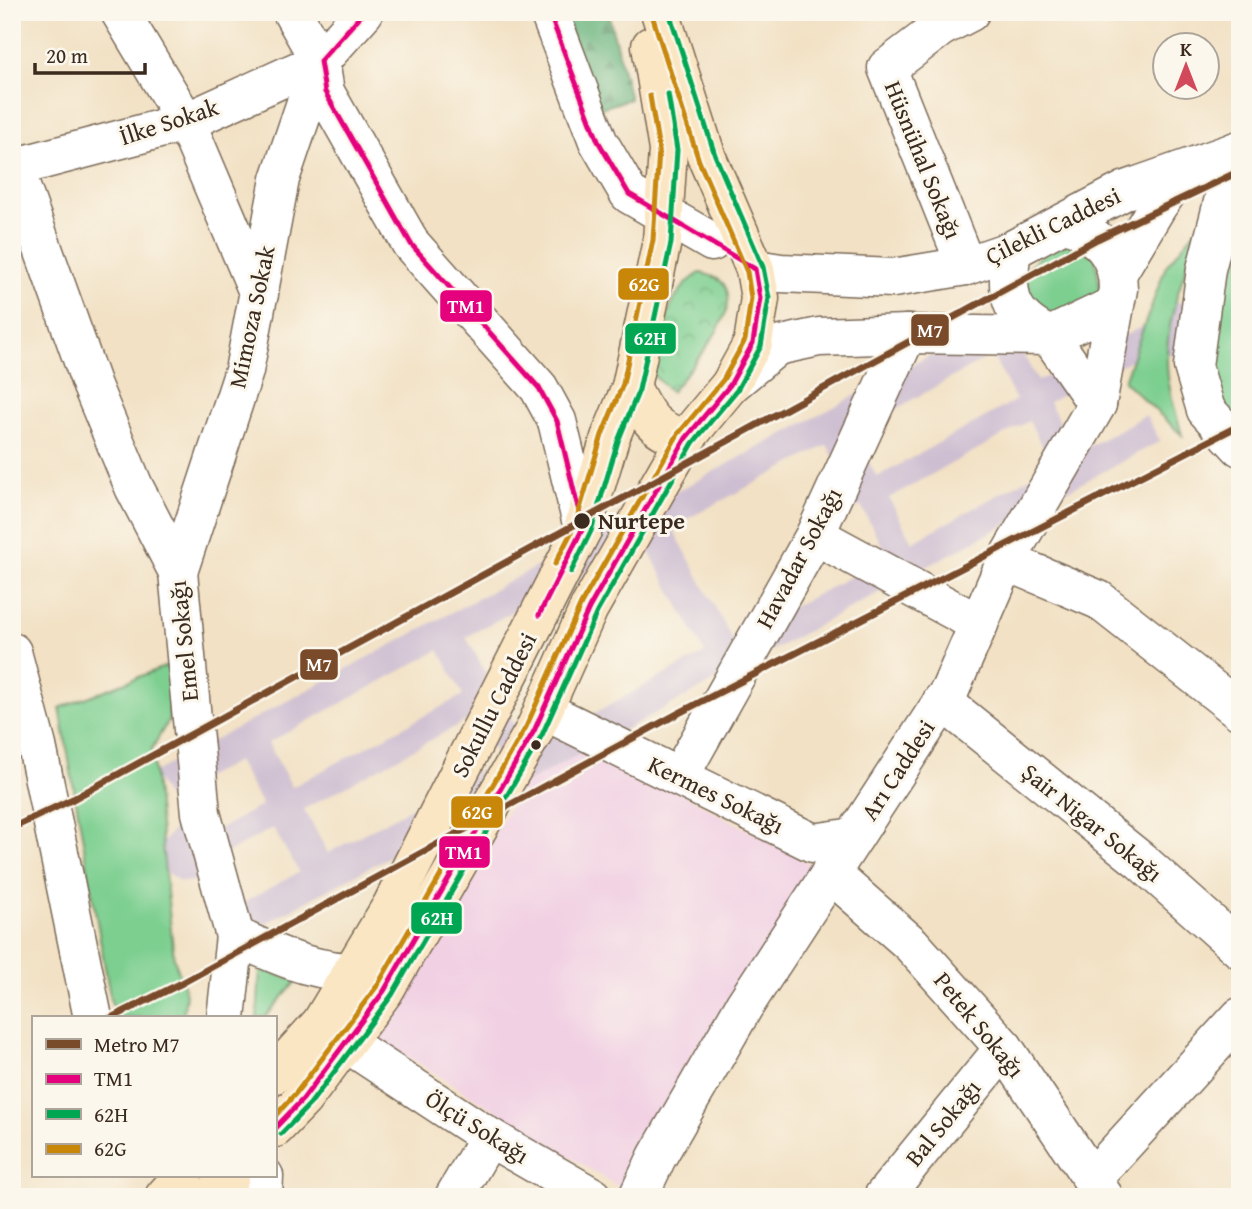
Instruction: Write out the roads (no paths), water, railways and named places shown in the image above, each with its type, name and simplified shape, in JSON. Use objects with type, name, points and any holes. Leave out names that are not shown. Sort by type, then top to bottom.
[{"type":"main road","name":"Sokullu Caddesi","points":[[276,1073],[321,1024],[392,905],[583,528],[610,438],[631,387],[663,228],[667,150],[645,12]]},
{"type":"main road","name":"Sokullu Caddesi","points":[[276,1127],[303,1099],[384,991],[543,710],[589,608],[686,438],[730,385],[753,343],[760,298],[755,269],[707,158],[660,12]]},
{"type":"main road","points":[[712,242],[755,269]]},
{"type":"main road","points":[[631,387],[649,421],[671,435],[686,438]]},
{"type":"main road","points":[[164,1197],[181,1178]]},
{"type":"main road","points":[[211,1197],[228,1178]]},
{"type":"street","points":[[120,12],[186,122],[259,293]]},
{"type":"street","points":[[292,12],[320,61],[325,92],[411,244],[539,388],[557,421],[583,528]]},
{"type":"street","points":[[320,61],[364,12]]},
{"type":"street","points":[[549,12],[598,141],[629,194],[663,228],[712,242]]},
{"type":"street","name":"Hüsnühal Sokağı","points":[[947,17],[887,68],[966,266]]},
{"type":"street","name":"İlke Sokak","points":[[13,166],[186,122],[320,61]]},
{"type":"street","name":"Mimoza Sokak","points":[[178,572],[244,371],[280,179],[320,61]]},
{"type":"street","points":[[1238,150],[1206,269],[1193,366],[1206,410],[1240,447]]},
{"type":"street","name":"Çilekli Caddesi","points":[[755,269],[781,274],[893,278],[966,266],[1012,250],[1126,190],[1182,173],[1238,150]]},
{"type":"street","name":"Emel Sokağı","points":[[13,166],[92,386],[134,487],[178,572],[201,813],[235,936]]},
{"type":"street","name":"Çilekli Caddesi","points":[[1115,289],[1158,205],[1182,173]]},
{"type":"street","points":[[1066,222],[1102,242],[1112,256],[1115,289],[1097,404]]},
{"type":"street","points":[[1012,250],[1007,278],[1010,298],[1018,315],[1032,328],[1051,335],[1097,404]]},
{"type":"street","points":[[730,385],[777,346],[819,337],[907,334],[1051,335],[1115,289]]},
{"type":"street","name":"Havadar Sokağı","points":[[680,777],[815,535],[907,334]]},
{"type":"street","name":"Arı Caddesi","points":[[638,1197],[657,1157],[744,1006],[942,701],[1006,561],[1097,404]]},
{"type":"street","points":[[815,535],[979,624]]},
{"type":"street","points":[[1006,561],[1099,600],[1240,711]]},
{"type":"street","points":[[12,652],[25,750],[92,1016]]},
{"type":"street","name":"Şair Nigar Sokağı","points":[[942,701],[1141,861],[1240,949]]},
{"type":"street","name":"Kermes Sokağı","points":[[543,710],[813,844],[854,837]]},
{"type":"street","name":"Petek Sokağı","points":[[831,873],[911,944],[1003,1048],[1098,1188]]},
{"type":"street","points":[[226,1016],[235,936],[293,963],[351,974],[397,969]]},
{"type":"street","points":[[1098,1188],[1240,1017]]},
{"type":"street","name":"Bal Sokağı","points":[[883,1197],[1003,1048]]},
{"type":"street","name":"Ölçü Sokağı","points":[[363,1054],[489,1137],[593,1197]]},
{"type":"street","points":[[454,1197],[489,1137]]},
{"type":"street","points":[[263,1197],[264,1178]]},
{"type":"metro line","name":"M7","points":[[12,828],[73,799],[1097,239],[1240,171]]},
{"type":"metro line","name":"M7","points":[[115,1016],[182,983],[679,713],[1240,425]]},
{"type":"place","name":"Nurtepe","points":[[582,521]]}]
